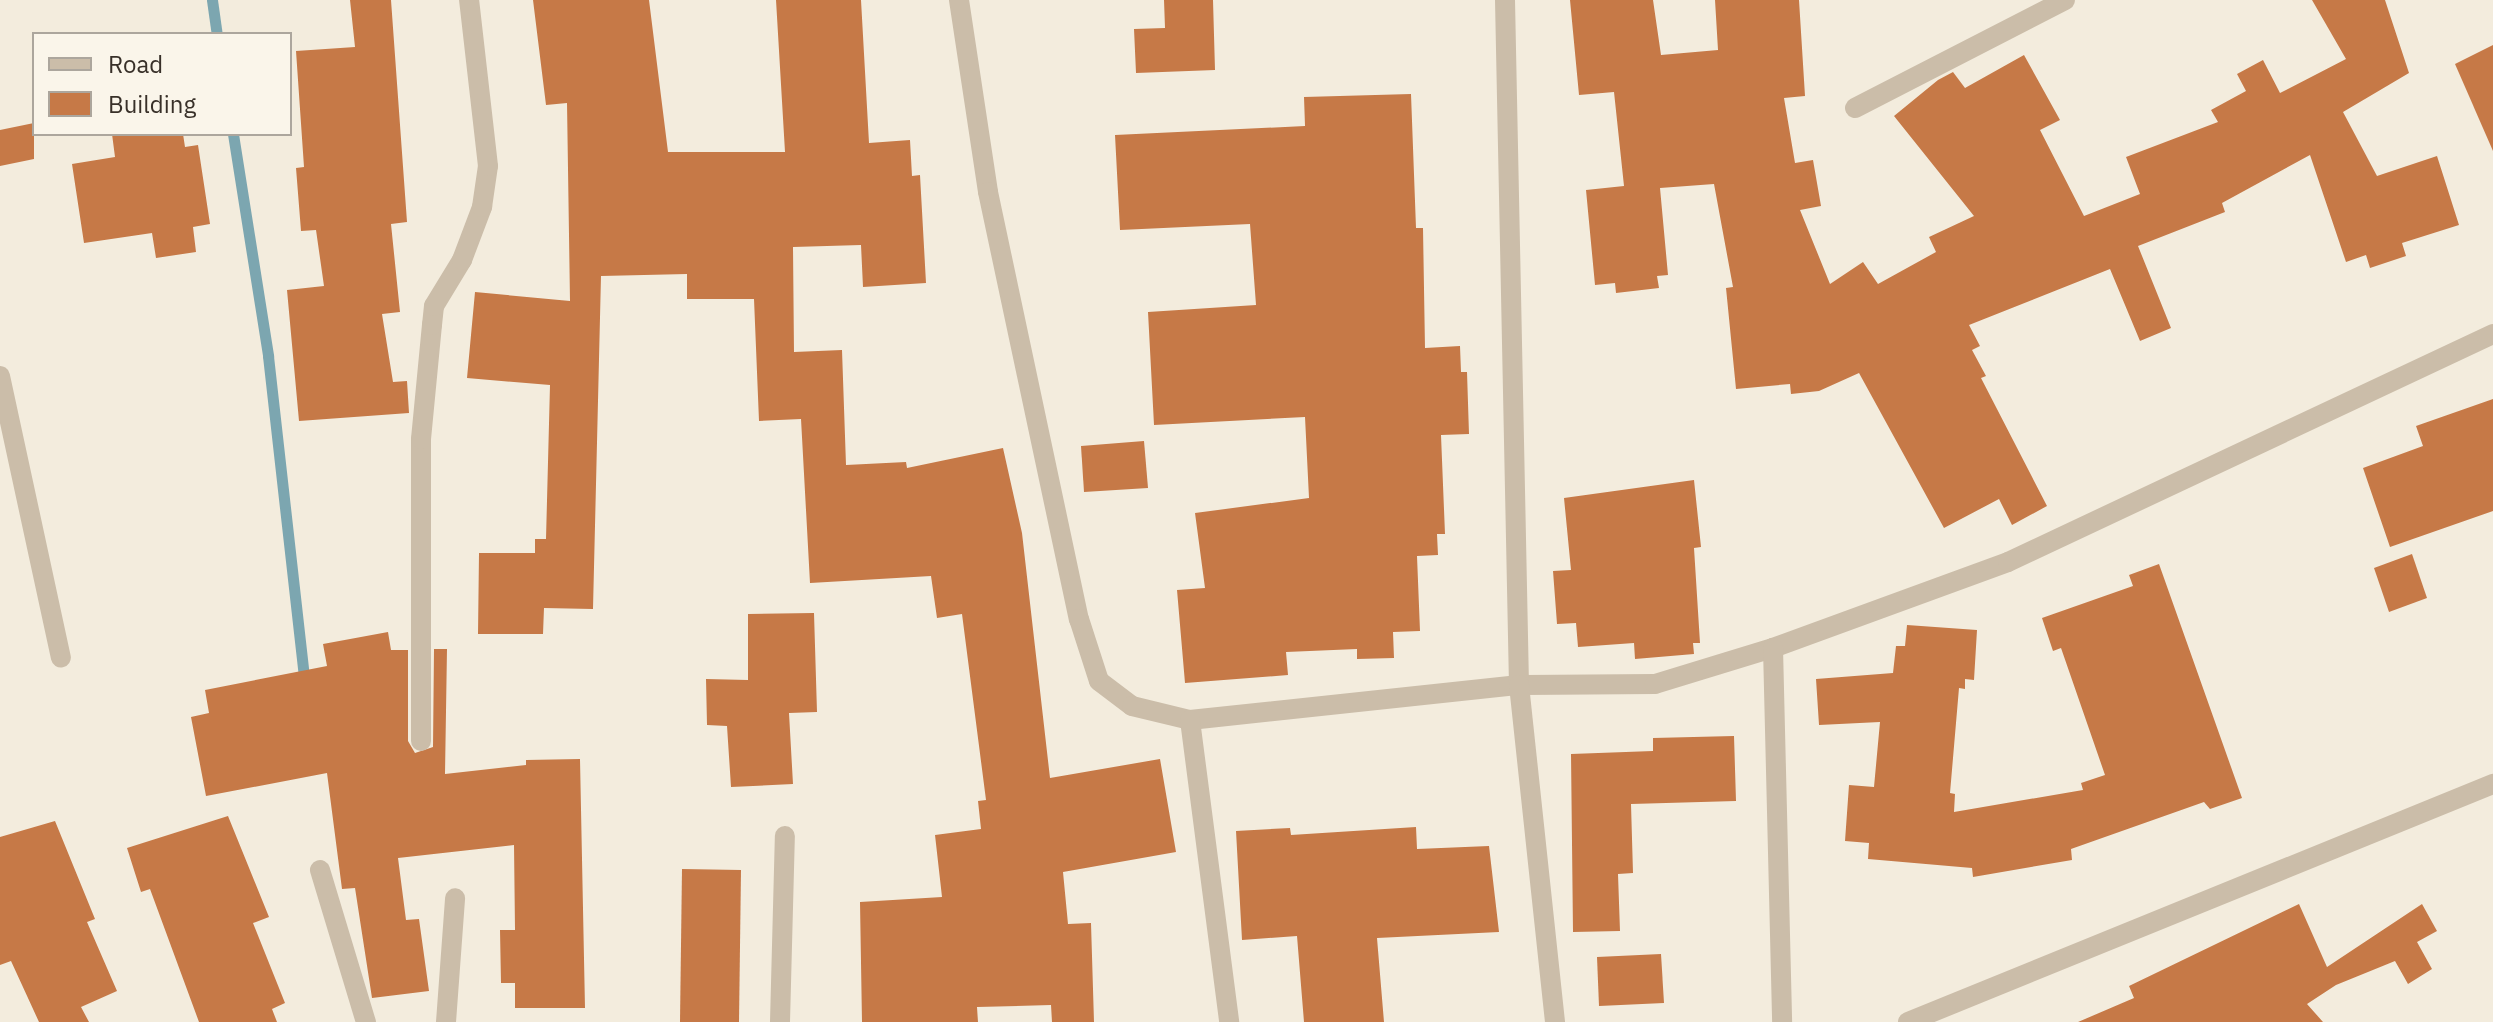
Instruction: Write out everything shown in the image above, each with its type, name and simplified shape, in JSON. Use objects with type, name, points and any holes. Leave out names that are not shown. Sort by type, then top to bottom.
[{"type":"street","points":[[421,741],[421,439],[434,306],[462,260],[482,207],[488,166],[469,0]]},
{"type":"street","points":[[959,0],[988,192],[1079,619],[1099,681],[1132,706],[1190,720],[1519,685],[1655,684],[1773,648],[2008,562],[2493,334]]},
{"type":"street","points":[[1505,0],[1519,685],[1555,1022]]},
{"type":"street","points":[[1855,108],[2065,0]]},
{"type":"street","points":[[0,376],[61,657]]},
{"type":"street","points":[[1773,648],[1782,1022]]},
{"type":"street","points":[[1190,720],[1229,1022]]},
{"type":"street","points":[[1908,1022],[2493,784]]},
{"type":"street","points":[[780,1022],[785,836]]},
{"type":"street","points":[[320,870],[366,1022]]},
{"type":"street","points":[[446,1022],[455,898]]},
{"type":"building","points":[[350,0],[391,0],[407,222],[391,224],[400,312],[382,314],[393,382],[407,381],[409,413],[299,421],[287,290],[324,286],[316,230],[301,231],[296,168],[304,167],[296,51],[355,47]]},
{"type":"building","points":[[533,0],[649,0],[668,152],[785,152],[776,0],[861,0],[869,143],[910,140],[912,176],[920,175],[926,283],[863,287],[861,245],[793,247],[794,352],[842,350],[846,465],[906,462],[907,468],[1003,448],[1022,533],[1050,778],[1160,759],[1176,852],[1063,872],[1068,924],[1091,923],[1094,1022],[1052,1022],[1051,1005],[977,1007],[978,1022],[862,1022],[860,902],[942,897],[935,835],[981,829],[978,801],[986,800],[962,614],[937,618],[931,576],[810,583],[801,419],[759,421],[754,299],[687,299],[687,274],[601,276],[593,609],[544,608],[543,634],[478,634],[479,553],[535,553],[535,539],[546,539],[550,385],[467,378],[475,292],[570,301],[567,103],[546,105]]},
{"type":"building","points":[[1164,0],[1213,0],[1215,70],[1136,73],[1134,29],[1165,28]]},
{"type":"building","points":[[1570,0],[1653,0],[1661,55],[1718,50],[1715,0],[1799,0],[1805,96],[1784,98],[1795,163],[1813,160],[1821,206],[1800,210],[1830,284],[1863,262],[1878,284],[1936,252],[1929,237],[1974,216],[1894,116],[1938,80],[1953,72],[1965,88],[2024,55],[2060,120],[2040,130],[2084,216],[2140,194],[2126,157],[2218,122],[2211,110],[2246,91],[2237,74],[2263,60],[2280,93],[2346,59],[2312,0],[2385,0],[2409,73],[2343,112],[2377,176],[2437,156],[2459,225],[2402,243],[2406,256],[2370,268],[2366,255],[2346,262],[2310,155],[2222,203],[2225,212],[2138,246],[2171,328],[2140,341],[2110,269],[1969,325],[1980,346],[1972,350],[1986,376],[1981,378],[2047,506],[2012,525],[1999,499],[1944,528],[1859,373],[1819,391],[1791,394],[1790,384],[1736,389],[1726,288],[1733,287],[1714,184],[1660,188],[1668,275],[1657,276],[1659,288],[1616,293],[1615,283],[1595,285],[1586,190],[1624,186],[1614,92],[1579,95]]},
{"type":"building","points":[[2493,45],[2493,151],[2455,64]]},
{"type":"building","points":[[1411,94],[1416,228],[1423,228],[1425,348],[1460,346],[1461,372],[1467,372],[1469,434],[1441,435],[1445,534],[1437,534],[1438,555],[1417,556],[1420,631],[1393,632],[1394,658],[1357,659],[1357,649],[1286,652],[1288,675],[1185,683],[1177,590],[1205,588],[1195,513],[1309,498],[1305,417],[1154,425],[1148,312],[1256,305],[1250,224],[1120,230],[1115,135],[1305,126],[1304,97]]},
{"type":"building","points":[[32,123],[34,159],[0,166],[0,130]]},
{"type":"building","points":[[112,136],[183,136],[185,147],[198,145],[210,224],[193,227],[196,252],[156,258],[152,233],[84,243],[72,164],[115,157]]},
{"type":"building","points":[[2493,399],[2493,511],[2390,547],[2363,468],[2423,446],[2416,426]]},
{"type":"building","points":[[1144,441],[1148,488],[1084,492],[1081,446]]},
{"type":"building","points":[[1694,480],[1701,547],[1694,548],[1700,643],[1693,643],[1694,654],[1635,659],[1634,643],[1578,647],[1576,623],[1557,624],[1553,571],[1571,570],[1564,498]]},
{"type":"building","points":[[2412,554],[2427,598],[2389,612],[2374,568]]},
{"type":"building","points":[[2159,564],[2242,798],[2210,809],[2204,802],[2071,849],[2072,860],[1973,877],[1972,868],[1868,859],[1869,843],[1845,841],[1849,785],[1874,787],[1880,722],[1819,725],[1816,679],[1893,673],[1896,646],[1905,646],[1907,625],[1977,630],[1974,680],[1965,679],[1965,689],[1959,688],[1950,793],[1955,794],[1954,812],[2083,790],[2081,783],[2105,775],[2061,648],[2053,651],[2042,618],[2133,586],[2129,575]]},
{"type":"building","points":[[814,613],[817,712],[789,713],[793,784],[731,787],[727,726],[707,725],[706,679],[748,680],[748,614]]},
{"type":"building","points":[[388,632],[391,650],[408,650],[408,741],[415,753],[433,747],[434,649],[447,649],[445,774],[526,765],[526,760],[580,759],[585,1008],[515,1008],[515,983],[501,983],[500,930],[515,930],[514,845],[398,858],[406,920],[419,919],[429,991],[372,998],[355,888],[342,889],[327,773],[206,796],[191,717],[209,713],[205,690],[327,666],[323,644]]},
{"type":"building","points":[[1734,736],[1736,801],[1631,804],[1633,873],[1618,874],[1620,931],[1573,932],[1571,754],[1653,751],[1653,738]]},
{"type":"building","points":[[228,816],[269,917],[253,923],[285,1003],[272,1009],[277,1022],[199,1022],[150,889],[141,892],[127,848]]},
{"type":"building","points":[[55,821],[95,919],[87,922],[117,991],[81,1007],[89,1022],[39,1022],[11,961],[0,965],[0,837]]},
{"type":"building","points":[[1416,827],[1417,849],[1489,846],[1499,932],[1377,938],[1384,1022],[1304,1022],[1297,936],[1242,940],[1236,831],[1290,828],[1291,835]]},
{"type":"building","points":[[682,869],[741,870],[739,1022],[680,1022]]},
{"type":"building","points":[[2299,904],[2327,967],[2422,904],[2437,931],[2417,942],[2432,969],[2408,984],[2395,961],[2336,985],[2307,1004],[2323,1022],[2078,1022],[2134,998],[2129,986]]},
{"type":"building","points":[[1661,954],[1664,1003],[1599,1006],[1597,957]]},
{"type":"waterway","points":[[212,0],[217,32]]},
{"type":"waterway","points":[[233,136],[268,356],[305,685]]}]
